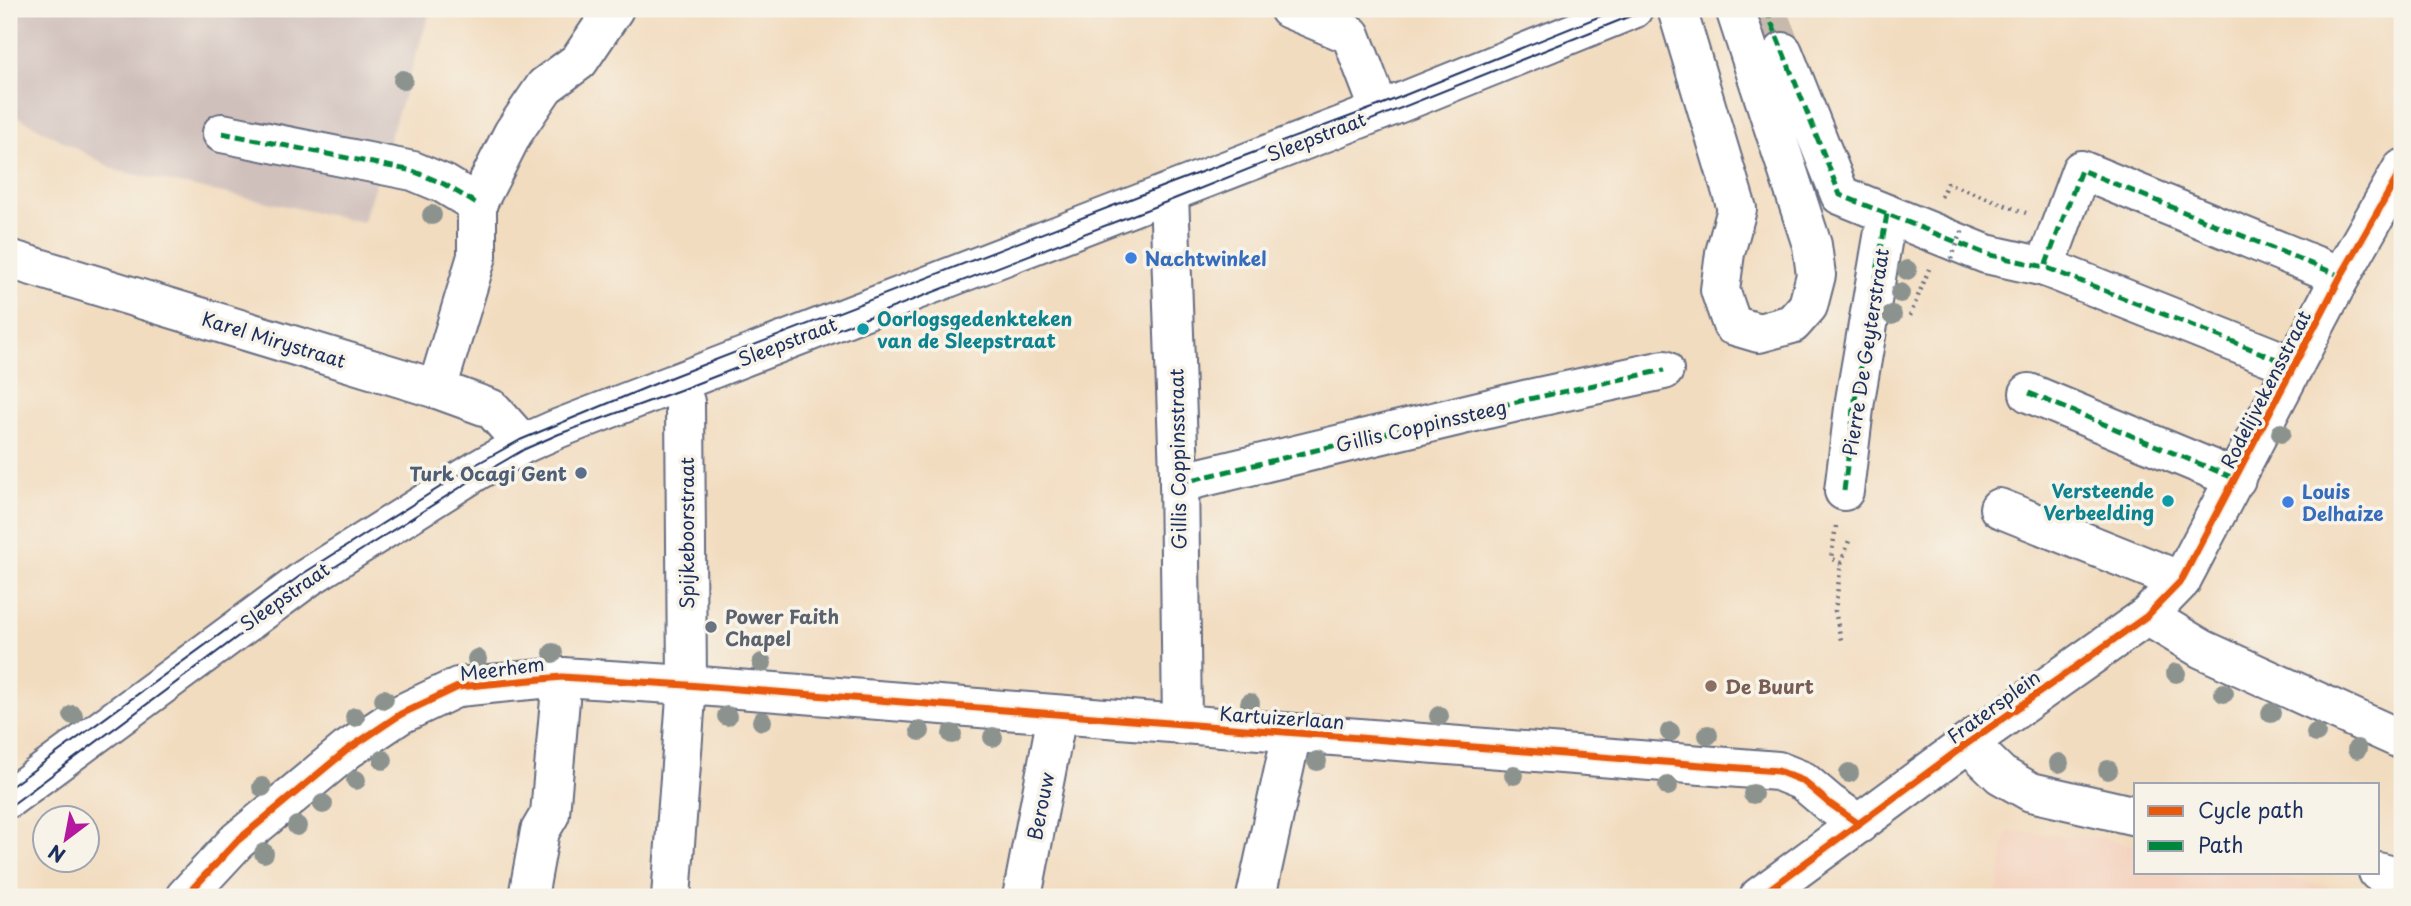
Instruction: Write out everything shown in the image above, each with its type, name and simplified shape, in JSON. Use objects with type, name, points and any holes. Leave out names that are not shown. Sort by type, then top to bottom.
[{"type":"street","points":[[437,389],[477,256],[477,204],[513,133],[545,86],[579,61],[614,9]]},
{"type":"street","points":[[1289,9],[1351,34],[1380,111]]},
{"type":"street","name":"Sleepstraat","points":[[9,798],[307,578],[523,444],[1380,111],[1633,9]]},
{"type":"street","points":[[1677,9],[1737,209],[1725,253],[1720,290],[1732,326],[1759,333],[1792,324],[1808,306],[1816,275],[1812,245],[1735,9]]},
{"type":"street","points":[[1783,52],[1840,195],[1946,238],[1986,254],[2045,267],[2081,170],[2341,276]]},
{"type":"street","points":[[222,133],[413,171],[444,184],[477,204]]},
{"type":"street","name":"Rodelijvekensstraat","points":[[2147,616],[2181,582],[2341,276],[2402,169]]},
{"type":"street","name":"Gillis Coppinsstraat","points":[[1169,193],[1179,484],[1182,725]]},
{"type":"street","name":"Pierre De Geyterstraat","points":[[1844,491],[1855,401],[1888,214]]},
{"type":"street","name":"Karel Mirystraat","points":[[9,259],[492,408],[523,444]]},
{"type":"street","name":"Rodelijvekensstraat","points":[[2045,267],[2294,366]]},
{"type":"street","name":"Gillis Coppinssteeg","points":[[1179,484],[1529,399],[1664,370]]},
{"type":"street","name":"Spijkeboorstraat","points":[[671,897],[687,684],[685,402],[677,383]]},
{"type":"street","name":"Rodelijvekensstraat","points":[[2029,393],[2236,479]]},
{"type":"street","points":[[1999,508],[2181,582]]},
{"type":"street","points":[[2147,616],[2202,649],[2402,740]]},
{"type":"street","name":"Fratersplein","points":[[1759,897],[1968,743],[2147,616]]},
{"type":"street","name":"Meerhem","points":[[528,897],[540,831],[550,814],[562,677]]},
{"type":"street","name":"Meerhem","points":[[186,897],[237,841],[347,750],[401,713],[458,687],[562,677],[687,684]]},
{"type":"street","name":"Kartuizerlaan","points":[[687,684],[1778,771],[1803,781],[1859,824]]},
{"type":"street","name":"Berouw","points":[[1022,897],[1057,715]]},
{"type":"street","name":"Kartuizerlaan","points":[[1256,897],[1292,733]]},
{"type":"street","name":"Fratersplein","points":[[1968,743],[2001,775],[2031,792],[2134,816]]},
{"type":"street","points":[[2380,872],[2402,878]]},
{"type":"path","points":[[1909,320],[1946,238],[1947,183],[2060,226]]},
{"type":"path","points":[[1841,563],[1831,558],[1844,491]]},
{"type":"path","points":[[1841,640],[1835,611],[1841,563],[1850,538]]},
{"type":"shaded area","points":[[9,9],[431,9],[363,222],[118,171],[9,112]]},
{"type":"shaded area","points":[[2007,831],[2103,838],[2134,846],[2134,874],[2267,874],[2377,897],[1996,897]]},
{"type":"tunnel","points":[[1766,9],[1783,52]]},
{"type":"tram line","points":[[9,788],[304,573],[475,465],[520,440],[674,376],[1378,106],[1618,9]]},
{"type":"tram line","points":[[9,807],[311,582],[525,449],[1169,201],[1648,9]]},
{"type":"marked path","points":[[1766,9],[1840,195],[1986,254],[2045,267]]},
{"type":"marked path","points":[[222,133],[413,171],[444,184],[477,204]]},
{"type":"marked path","points":[[2294,366],[2045,267],[2081,170],[2341,276]]},
{"type":"marked path","points":[[1844,491],[1855,400],[1887,214]]},
{"type":"marked path","points":[[1179,483],[1529,399],[1664,370]]},
{"type":"marked path","points":[[2029,393],[2236,479]]},
{"type":"cycle path","points":[[1759,897],[1968,743],[2147,616],[2181,581],[2341,276],[2402,169]]},
{"type":"cycle path","points":[[185,897],[237,841],[347,750],[401,714],[458,687],[562,677],[1778,771],[1803,781],[1859,824]]},
{"type":"place","name":"Nachtwinkel","points":[[1131,258]]},
{"type":"place","name":"Oorlogsgedenkteken van de Sleepstraat","points":[[863,329]]},
{"type":"place","name":"Turk Ocagi Gent","points":[[581,473]]},
{"type":"place","name":"Versteende Verbeelding","points":[[2168,501]]},
{"type":"place","name":"Louis Delhaize","points":[[2288,502]]},
{"type":"place","name":"Power Faith Chapel","points":[[711,627]]},
{"type":"place","name":"De Buurt","points":[[1711,686]]}]
